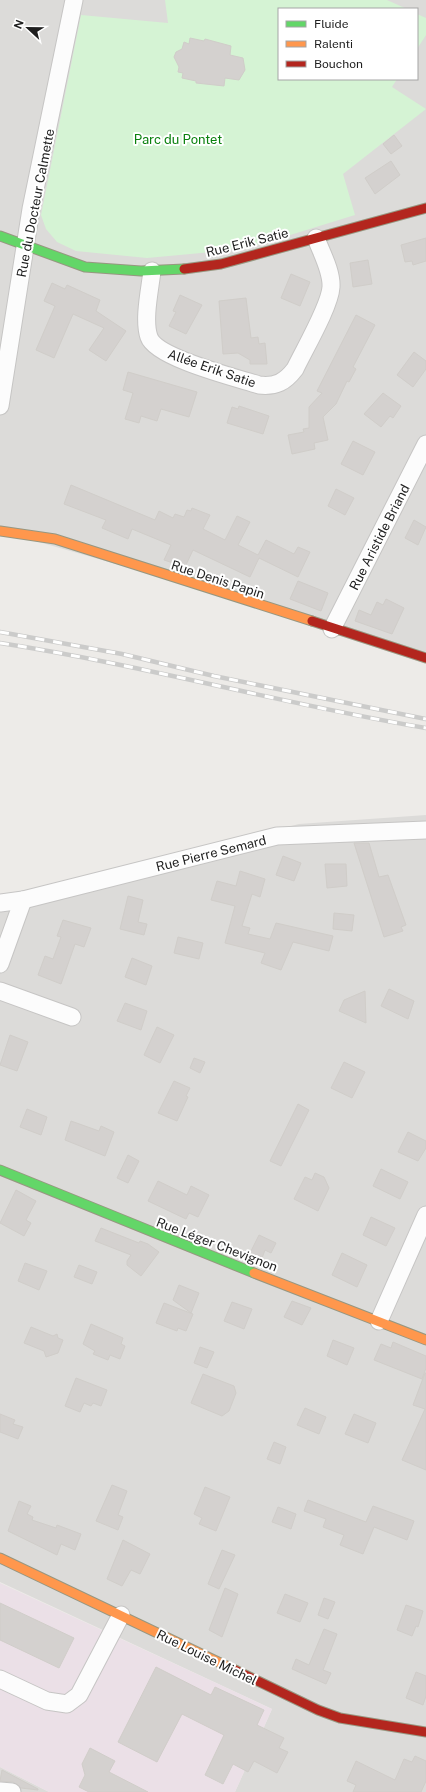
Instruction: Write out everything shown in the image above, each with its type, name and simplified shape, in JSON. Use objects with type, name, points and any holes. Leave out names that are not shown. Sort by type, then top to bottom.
[{"type":"street","name":"Rue du Docteur Calmette","points":[[0,406],[31,209],[74,0]]},
{"type":"street","name":"Rue Erik Satie","points":[[0,236],[84,268],[152,270],[182,269],[221,264],[426,208]]},
{"type":"street","name":"Allée Erik Satie","points":[[152,270],[148,323],[149,338],[154,345],[174,358],[259,385],[270,386],[280,384],[289,377],[295,369],[328,300],[331,287],[328,270],[316,238]]},
{"type":"street","name":"Rue Aristide Briand","points":[[332,629],[426,444]]},
{"type":"street","name":"Rue Denis Papin","points":[[0,531],[55,539],[426,658]]},
{"type":"street","name":"Rue Pierre Semard","points":[[0,903],[23,900],[277,836],[426,830]]},
{"type":"street","points":[[0,964],[23,900]]},
{"type":"street","points":[[0,991],[72,1017]]},
{"type":"street","name":"Rue Léger Chevignon","points":[[0,1170],[180,1244],[426,1340]]},
{"type":"street","points":[[379,1321],[426,1215]]},
{"type":"street","name":"Rue Louise Michel","points":[[0,1558],[318,1710],[340,1718],[424,1734]]},
{"type":"street","points":[[0,1678],[47,1702],[67,1704],[79,1695],[121,1615]]},
{"type":"street","points":[[0,1791],[12,1792]]},
{"type":"shaded area","points":[[0,0],[426,0],[426,652],[0,531]]},
{"type":"shaded area","points":[[426,815],[426,1792],[235,1792],[272,1709],[0,1582],[0,900],[299,824]]},
{"type":"shaded area","points":[[0,1583],[272,1709],[235,1792],[49,1792],[0,1767]]},
{"type":"shaded area","points":[[0,1767],[49,1792],[0,1792]]},
{"type":"green space","name":"Parc du Pontet","points":[[165,0],[387,0],[405,8],[278,8],[278,80],[396,80],[392,87],[426,109],[343,174],[355,215],[261,244],[212,252],[147,258],[76,251],[57,242],[46,229],[41,215],[81,15],[168,23]]},
{"type":"green space","points":[[418,14],[426,18],[426,35],[418,47]]},
{"type":"building","points":[[190,38],[204,41],[205,39],[231,46],[230,55],[243,58],[245,70],[239,80],[225,78],[224,86],[196,83],[196,81],[182,78],[183,73],[178,72],[179,67],[174,57],[176,52],[182,49],[184,42],[189,44]]},
{"type":"building","points":[[394,135],[402,146],[391,154],[383,144]]},
{"type":"building","points":[[391,161],[400,175],[375,194],[365,178]]},
{"type":"building","points":[[426,238],[426,261],[413,265],[412,261],[405,262],[401,245]]},
{"type":"building","points":[[368,260],[372,284],[353,287],[350,263]]},
{"type":"building","points":[[291,274],[310,282],[300,306],[281,298]]},
{"type":"building","points":[[52,283],[65,289],[67,285],[100,300],[96,311],[126,331],[106,361],[89,350],[104,328],[73,314],[54,358],[36,350],[55,306],[44,301]]},
{"type":"building","points":[[180,295],[202,305],[186,334],[169,326],[176,312],[173,311]]},
{"type":"building","points":[[246,298],[251,338],[258,337],[259,344],[265,343],[267,364],[250,364],[250,360],[238,353],[223,354],[219,301]]},
{"type":"building","points":[[356,315],[375,325],[353,367],[356,369],[349,382],[347,381],[336,404],[323,417],[328,440],[314,443],[315,449],[292,454],[288,435],[304,432],[303,429],[309,428],[309,407],[322,393],[317,391]]},
{"type":"building","points":[[414,352],[426,361],[426,369],[413,387],[397,375]]},
{"type":"building","points":[[128,372],[197,392],[189,417],[161,409],[157,421],[141,416],[139,423],[125,419],[133,393],[123,390]]},
{"type":"building","points":[[383,393],[401,406],[393,418],[390,416],[381,427],[364,414]]},
{"type":"building","points":[[239,406],[269,416],[263,434],[227,423],[232,407],[238,409]]},
{"type":"building","points":[[353,441],[375,452],[363,475],[341,464]]},
{"type":"building","points":[[71,485],[155,520],[159,511],[173,518],[175,514],[184,517],[187,510],[191,511],[192,508],[210,515],[203,529],[225,540],[237,516],[250,522],[238,545],[258,555],[266,540],[294,554],[298,547],[310,552],[298,577],[259,558],[250,577],[193,550],[185,567],[164,560],[171,545],[132,529],[128,539],[102,528],[106,520],[64,504]]},
{"type":"building","points":[[336,489],[354,498],[345,515],[328,506]]},
{"type":"building","points":[[414,520],[426,527],[418,545],[405,538]]},
{"type":"building","points":[[298,581],[328,593],[321,611],[290,599]]},
{"type":"building","points":[[386,599],[404,608],[392,634],[355,621],[359,610],[371,615],[377,602],[383,605]]},
{"type":"building","points":[[354,843],[369,843],[379,877],[388,875],[406,925],[401,927],[403,931],[384,937]]},
{"type":"building","points":[[283,856],[301,863],[294,881],[276,875]]},
{"type":"building","points":[[325,864],[346,864],[347,886],[327,888]]},
{"type":"building","points":[[240,871],[265,879],[260,897],[252,894],[242,926],[250,928],[248,934],[270,939],[276,923],[333,936],[329,951],[293,942],[281,970],[261,963],[265,953],[225,943],[235,906],[211,900],[217,881],[236,886]]},
{"type":"building","points":[[128,896],[143,900],[138,922],[147,924],[144,935],[120,929]]},
{"type":"building","points":[[334,913],[354,915],[352,931],[333,929]]},
{"type":"building","points":[[63,920],[91,928],[84,947],[75,944],[61,984],[38,975],[45,956],[53,959],[61,937],[57,936]]},
{"type":"building","points":[[178,937],[203,943],[199,959],[174,953]]},
{"type":"building","points":[[132,958],[152,966],[146,985],[125,977]]},
{"type":"building","points":[[389,989],[414,1001],[408,1019],[381,1006]]},
{"type":"building","points":[[365,991],[366,1023],[339,1011],[344,1000]]},
{"type":"building","points":[[125,1003],[147,1011],[141,1030],[117,1021]]},
{"type":"building","points":[[157,1027],[174,1035],[160,1063],[144,1055]]},
{"type":"building","points":[[10,1035],[28,1042],[17,1071],[0,1065]]},
{"type":"building","points":[[194,1058],[205,1062],[200,1073],[190,1068]]},
{"type":"building","points":[[344,1062],[365,1072],[352,1098],[331,1088]]},
{"type":"building","points":[[174,1081],[190,1088],[186,1096],[188,1097],[177,1121],[158,1113]]},
{"type":"building","points":[[298,1104],[309,1110],[281,1166],[270,1161]]},
{"type":"building","points":[[27,1109],[47,1117],[41,1135],[20,1127]]},
{"type":"building","points":[[71,1121],[99,1131],[101,1126],[114,1132],[105,1156],[65,1140]]},
{"type":"building","points":[[408,1132],[426,1141],[426,1148],[418,1161],[398,1152]]},
{"type":"building","points":[[128,1155],[139,1161],[128,1183],[117,1178]]},
{"type":"building","points":[[381,1169],[408,1182],[400,1199],[373,1186]]},
{"type":"building","points":[[315,1173],[324,1177],[329,1188],[318,1211],[294,1199],[305,1177],[312,1180]]},
{"type":"building","points":[[158,1181],[187,1195],[191,1186],[209,1195],[198,1217],[189,1213],[186,1219],[148,1201]]},
{"type":"building","points":[[16,1190],[36,1201],[26,1220],[31,1223],[24,1236],[0,1223]]},
{"type":"building","points":[[371,1217],[395,1228],[386,1246],[363,1235]]},
{"type":"building","points":[[101,1228],[139,1243],[140,1241],[148,1244],[159,1252],[141,1276],[127,1265],[127,1261],[131,1255],[95,1241]]},
{"type":"building","points":[[259,1235],[276,1243],[271,1253],[265,1250],[262,1258],[250,1253]]},
{"type":"building","points":[[342,1253],[367,1265],[357,1287],[332,1275]]},
{"type":"building","points":[[25,1263],[47,1271],[39,1290],[18,1281]]},
{"type":"building","points":[[79,1265],[97,1272],[92,1284],[74,1277]]},
{"type":"building","points":[[179,1285],[199,1293],[191,1313],[173,1300]]},
{"type":"building","points":[[292,1301],[311,1308],[302,1325],[284,1317]]},
{"type":"building","points":[[232,1302],[252,1309],[244,1329],[224,1321]]},
{"type":"building","points":[[164,1303],[193,1314],[186,1331],[178,1328],[177,1331],[156,1323]]},
{"type":"building","points":[[91,1324],[123,1338],[121,1344],[125,1346],[120,1359],[110,1355],[108,1360],[93,1354],[95,1351],[83,1344]]},
{"type":"building","points":[[31,1327],[53,1336],[57,1334],[58,1338],[63,1340],[58,1353],[46,1357],[44,1351],[24,1343]]},
{"type":"building","points":[[333,1340],[354,1348],[347,1365],[327,1356]]},
{"type":"building","points":[[393,1342],[426,1356],[426,1368],[422,1379],[374,1360],[381,1344],[391,1348]]},
{"type":"building","points":[[200,1347],[214,1352],[207,1368],[194,1363]]},
{"type":"building","points":[[425,1373],[426,1470],[402,1460],[425,1409],[413,1405]]},
{"type":"building","points":[[203,1374],[234,1386],[236,1393],[229,1411],[222,1416],[191,1403]]},
{"type":"building","points":[[76,1378],[107,1390],[101,1406],[93,1403],[91,1406],[84,1403],[80,1412],[65,1406]]},
{"type":"building","points":[[305,1408],[326,1417],[319,1434],[297,1425]]},
{"type":"building","points":[[0,1414],[15,1420],[13,1424],[23,1427],[18,1439],[0,1432]]},
{"type":"building","points":[[354,1414],[376,1423],[368,1443],[345,1434]]},
{"type":"building","points":[[274,1442],[286,1447],[280,1464],[267,1459]]},
{"type":"building","points":[[112,1485],[127,1491],[118,1515],[123,1517],[118,1530],[96,1521]]},
{"type":"building","points":[[205,1487],[230,1497],[216,1531],[199,1524],[202,1518],[194,1514]]},
{"type":"building","points":[[308,1500],[366,1522],[373,1506],[414,1521],[407,1540],[374,1527],[363,1554],[340,1545],[344,1535],[323,1527],[326,1519],[304,1511]]},
{"type":"building","points":[[19,1501],[31,1506],[27,1514],[33,1517],[32,1520],[56,1528],[57,1525],[81,1534],[75,1550],[61,1544],[57,1555],[8,1531]]},
{"type":"building","points":[[278,1507],[296,1514],[291,1529],[272,1522]]},
{"type":"building","points":[[123,1540],[150,1554],[140,1574],[131,1570],[122,1586],[107,1579]]},
{"type":"building","points":[[222,1550],[235,1555],[219,1589],[208,1584]]},
{"type":"building","points":[[225,1588],[238,1594],[222,1637],[209,1630]]},
{"type":"building","points":[[285,1594],[308,1603],[300,1622],[277,1613]]},
{"type":"building","points":[[324,1598],[335,1602],[328,1619],[318,1615]]},
{"type":"building","points":[[0,1603],[74,1638],[59,1668],[0,1640]]},
{"type":"building","points":[[406,1605],[423,1611],[418,1627],[416,1626],[412,1636],[397,1630]]},
{"type":"building","points":[[324,1629],[337,1634],[323,1670],[331,1673],[326,1684],[292,1669],[296,1659],[309,1665]]},
{"type":"building","points":[[156,1667],[211,1695],[215,1687],[264,1710],[257,1725],[284,1738],[279,1748],[288,1752],[277,1773],[254,1761],[248,1772],[233,1764],[223,1784],[205,1775],[224,1735],[182,1714],[157,1762],[118,1742]]},
{"type":"building","points":[[416,1672],[426,1676],[426,1696],[423,1705],[406,1698]]},
{"type":"building","points":[[90,1748],[115,1761],[109,1772],[148,1792],[89,1792],[79,1787],[85,1775],[82,1764]]},
{"type":"building","points":[[415,1756],[426,1761],[426,1781],[421,1792],[353,1792],[356,1785],[347,1781],[356,1761],[395,1780],[404,1759],[412,1762]]},
{"type":"building","points":[[2,1770],[38,1790],[21,1788],[13,1782],[0,1781]]},
{"type":"railway","points":[[0,632],[122,654],[214,676],[426,719]]},
{"type":"railway","points":[[0,643],[107,662],[319,708],[426,728]]},
{"type":"traffic: fast","points":[[0,236],[85,267],[141,271],[184,269]]},
{"type":"traffic: fast","points":[[0,1170],[254,1273]]},
{"type":"traffic: slow","points":[[0,531],[55,539],[312,621]]},
{"type":"traffic: slow","points":[[254,1273],[426,1340]]},
{"type":"traffic: slow","points":[[0,1558],[235,1670]]},
{"type":"traffic: jam","points":[[184,269],[221,264],[426,208]]},
{"type":"traffic: jam","points":[[312,621],[426,658]]},
{"type":"traffic: jam","points":[[235,1670],[318,1710],[340,1718],[426,1732]]}]
